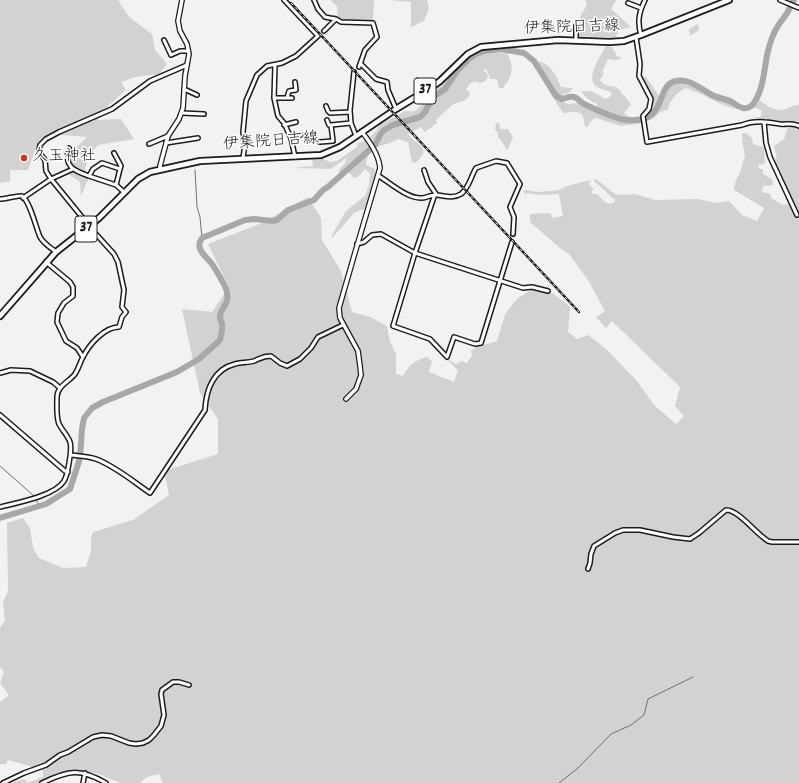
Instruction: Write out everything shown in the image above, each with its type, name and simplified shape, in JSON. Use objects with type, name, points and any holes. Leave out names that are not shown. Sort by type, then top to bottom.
[{"type":"main road","name":"伊集院日吉線","points":[[0,316],[56,252],[90,226],[109,209],[124,192],[145,174],[160,169],[200,161],[314,156],[330,152],[440,81],[468,54],[481,47],[529,42],[576,40],[610,42],[624,41],[729,0]]},
{"type":"street","points":[[160,169],[168,136],[182,114],[188,51],[187,44],[180,31],[178,20],[182,0]]},
{"type":"street","points":[[243,158],[245,144],[242,132],[246,101],[257,75],[267,66],[282,63],[296,56],[319,35],[284,0]]},
{"type":"street","points":[[314,0],[318,9],[325,16],[341,22],[373,23],[377,37],[365,50],[360,66],[376,80],[387,82],[388,90],[396,109]]},
{"type":"street","points":[[645,0],[641,8],[638,24],[640,66],[638,76],[651,99],[649,109],[643,116],[647,142],[742,125],[748,122],[794,124],[799,126]]},
{"type":"street","points":[[782,1],[799,8]]},
{"type":"street","points":[[628,3],[641,8]]},
{"type":"street","points":[[324,31],[336,19]]},
{"type":"street","points":[[576,26],[576,40]]},
{"type":"street","points":[[164,40],[171,55],[180,51],[188,51]]},
{"type":"street","points":[[0,507],[24,502],[51,491],[64,482],[72,455],[69,441],[60,426],[58,418],[57,395],[60,388],[75,374],[90,346],[105,332],[119,327],[122,317],[126,312],[122,307],[124,290],[114,254],[51,179],[46,171],[45,160],[39,152],[40,145],[46,139],[59,132],[112,109],[150,81],[187,65]]},
{"type":"street","points":[[275,65],[274,98],[278,116],[291,138],[295,157]]},
{"type":"street","points":[[354,72],[350,112],[351,123],[356,136]]},
{"type":"street","points":[[287,98],[289,91],[296,90],[295,82]]},
{"type":"street","points":[[184,89],[197,95]]},
{"type":"street","points":[[274,98],[292,98]]},
{"type":"street","points":[[326,106],[330,113],[350,112]]},
{"type":"street","points":[[182,114],[204,114]]},
{"type":"street","points":[[320,142],[333,140],[328,120]]},
{"type":"street","points":[[284,125],[296,122]]},
{"type":"street","points":[[764,122],[766,143],[770,157],[797,215]]},
{"type":"street","points":[[330,125],[351,123]]},
{"type":"street","points":[[346,399],[356,389],[361,375],[358,351],[343,325],[340,318],[339,308],[357,244],[379,176],[380,168],[380,161],[374,149],[362,132]]},
{"type":"street","points":[[291,138],[301,135]]},
{"type":"street","points":[[149,144],[168,136]]},
{"type":"street","points":[[166,143],[198,138]]},
{"type":"street","points":[[69,148],[67,157],[68,163],[73,169],[116,185],[124,192]]},
{"type":"street","points":[[114,153],[121,166],[116,185]]},
{"type":"street","points":[[379,176],[400,191],[409,195],[423,198],[436,195],[455,197],[461,194],[476,168],[496,161],[507,163],[520,184],[510,207],[514,217],[513,234]]},
{"type":"street","points":[[89,176],[93,169],[102,163],[120,168]]},
{"type":"street","points":[[23,198],[51,179],[73,169]]},
{"type":"street","points":[[424,170],[431,189],[436,195]]},
{"type":"street","points":[[436,195],[415,253],[392,326],[430,339],[447,356],[454,337],[476,344],[481,343],[512,242]]},
{"type":"street","points":[[0,199],[21,196],[32,212],[43,241],[56,252]]},
{"type":"street","points":[[357,244],[364,242],[372,235],[378,234],[415,253],[523,288],[532,287],[548,291]]},
{"type":"street","points":[[46,262],[70,282],[73,287],[73,296],[64,303],[58,313],[57,322],[66,341],[77,348],[83,357]]},
{"type":"street","points":[[72,455],[84,456],[101,461],[127,476],[150,493],[205,410],[206,395],[211,384],[222,370],[235,364],[255,361],[263,356],[272,356],[280,363],[287,366],[300,359],[311,348],[318,337],[343,325]]},
{"type":"street","points":[[0,373],[11,370],[30,371],[53,382],[60,388]]},
{"type":"street","points":[[0,415],[68,472]]},
{"type":"street","points":[[588,569],[594,546],[615,533],[623,530],[640,530],[683,539],[690,538],[699,533],[726,510],[731,510],[739,515],[768,541],[799,542]]},
{"type":"street","points":[[3,783],[46,764],[93,737],[111,736],[136,744],[149,740],[161,726],[164,715],[161,694],[162,690],[173,682],[190,685]]},
{"type":"street","points":[[42,783],[62,774],[72,772],[85,772],[106,783]]},
{"type":"street","points":[[83,783],[85,772]]},
{"type":"shaded area","points":[[0,0],[118,0],[129,17],[152,34],[155,50],[167,64],[159,74],[136,77],[121,82],[126,90],[110,104],[98,120],[121,119],[134,139],[98,145],[88,157],[85,169],[88,180],[81,196],[80,182],[68,174],[68,160],[72,152],[87,137],[50,134],[35,151],[28,170],[10,170],[10,181],[0,183]]},
{"type":"shaded area","points":[[330,0],[374,0],[373,21],[338,19],[337,6]]},
{"type":"shaded area","points":[[389,0],[427,0],[429,8],[424,21],[411,27],[411,2]]},
{"type":"shaded area","points":[[585,0],[616,0],[611,9],[631,27],[619,30],[615,38],[577,36],[580,17],[587,5]]},
{"type":"shaded area","points":[[698,24],[699,30],[690,36],[689,29]]},
{"type":"shaded area","points":[[606,46],[612,47],[617,56],[622,59],[608,59],[602,72],[604,73],[600,80],[606,85],[618,88],[622,95],[624,95],[631,105],[624,113],[628,116],[636,118],[653,108],[653,98],[641,78],[643,76],[646,77],[660,97],[674,84],[681,83],[740,108],[751,107],[759,100],[769,107],[777,110],[783,110],[799,105],[799,121],[782,123],[768,119],[751,118],[761,117],[761,110],[756,108],[747,110],[729,107],[685,88],[674,97],[668,110],[660,112],[654,118],[642,123],[621,126],[596,118],[593,119],[587,127],[585,127],[583,116],[580,113],[563,113],[550,92],[547,80],[539,67],[539,61],[550,68],[561,87],[573,88],[570,92],[558,96],[560,101],[569,104],[578,103],[597,107],[597,104],[586,97],[582,91],[591,91],[606,99],[611,96],[611,92],[596,86],[592,78],[595,66]]},
{"type":"shaded area","points":[[507,53],[512,67],[511,75],[503,88],[499,88],[497,79],[490,79],[487,70],[485,69],[483,71],[486,72],[488,76],[486,81],[480,83],[470,83],[466,90],[469,91],[470,95],[464,101],[453,104],[436,120],[437,123],[425,132],[421,127],[408,134],[423,149],[421,158],[415,163],[412,162],[408,142],[398,139],[372,150],[368,156],[366,165],[375,169],[375,174],[366,208],[354,213],[332,238],[332,235],[346,211],[365,196],[369,185],[370,173],[365,169],[359,176],[354,178],[346,169],[342,173],[338,171],[345,163],[346,158],[331,169],[292,168],[313,166],[312,159],[321,158],[330,162],[337,161],[357,147],[357,144],[373,134],[379,125],[405,111],[415,111],[425,102],[424,98],[441,86],[473,58],[480,55]]},
{"type":"shaded area","points":[[499,122],[500,129],[508,129],[513,137],[508,149],[506,149],[498,137],[495,129],[496,124]]},
{"type":"shaded area","points":[[792,125],[799,128],[799,783],[163,783],[159,774],[147,777],[140,783],[120,783],[99,774],[72,769],[39,783],[12,783],[24,779],[27,782],[33,781],[43,776],[43,772],[42,770],[35,771],[30,766],[8,760],[6,764],[0,764],[0,702],[9,695],[0,683],[4,672],[0,667],[0,628],[5,620],[3,602],[8,591],[7,523],[23,518],[30,528],[33,548],[39,558],[63,568],[86,567],[91,551],[91,539],[93,532],[133,520],[169,495],[164,471],[218,454],[218,419],[200,393],[182,309],[212,312],[229,287],[208,244],[262,223],[308,197],[321,218],[322,240],[341,271],[352,312],[370,317],[387,326],[390,342],[396,354],[396,374],[403,376],[413,364],[427,357],[432,361],[429,372],[454,382],[458,370],[448,361],[449,360],[456,364],[462,361],[467,363],[473,354],[470,352],[473,349],[497,341],[505,314],[517,299],[530,290],[539,290],[554,294],[570,307],[568,332],[577,339],[588,335],[605,348],[637,381],[654,405],[676,424],[684,416],[675,406],[680,387],[612,321],[606,328],[596,317],[605,311],[588,280],[569,254],[561,249],[530,222],[530,214],[550,213],[553,218],[563,216],[559,194],[540,195],[526,193],[527,209],[524,190],[538,192],[559,190],[567,186],[590,180],[589,184],[594,190],[592,190],[592,194],[597,194],[609,204],[615,202],[615,200],[593,180],[596,179],[615,194],[621,195],[635,194],[655,200],[698,199],[716,203],[729,201],[742,215],[757,221],[764,208],[734,190],[735,182],[741,170],[745,156],[742,133],[746,133],[752,138],[753,144],[764,147],[765,164],[758,165],[759,169],[763,169],[763,174],[772,179],[773,185],[763,186],[762,192],[771,194],[771,198],[783,205],[790,204],[798,216],[774,161],[777,158],[774,146],[784,139],[788,127]]},
{"type":"waterway","points":[[0,518],[46,504],[70,489],[80,458],[84,418],[92,408],[103,402],[177,372],[199,359],[220,340],[222,328],[220,314],[227,302],[227,293],[216,269],[200,249],[199,246],[202,238],[245,220],[277,220],[288,210],[314,200],[323,190],[375,145],[384,130],[393,125],[420,117],[425,112],[433,97],[445,89],[457,71],[476,54],[501,49],[524,53],[534,61],[556,96],[562,99],[570,97],[577,98],[584,104],[620,119],[640,120],[649,116],[659,104],[665,89],[669,84],[681,80],[699,87],[712,95],[730,101],[742,108],[747,108],[753,104],[758,96],[772,38],[794,0]]},
{"type":"waterway","points":[[195,170],[197,207],[200,217],[202,238]]},
{"type":"waterway","points":[[0,466],[34,496]]},
{"type":"waterway","points":[[36,500],[40,506]]},
{"type":"waterway","points":[[559,783],[578,768],[611,734],[631,725],[644,715],[648,699],[693,677]]},
{"type":"tunnel","points":[[319,35],[324,31]]},
{"type":"tunnel","points":[[512,242],[513,234]]},
{"type":"railway","points":[[291,3],[579,312]]},
{"type":"place","name":"久玉神社","points":[[24,158]]}]
